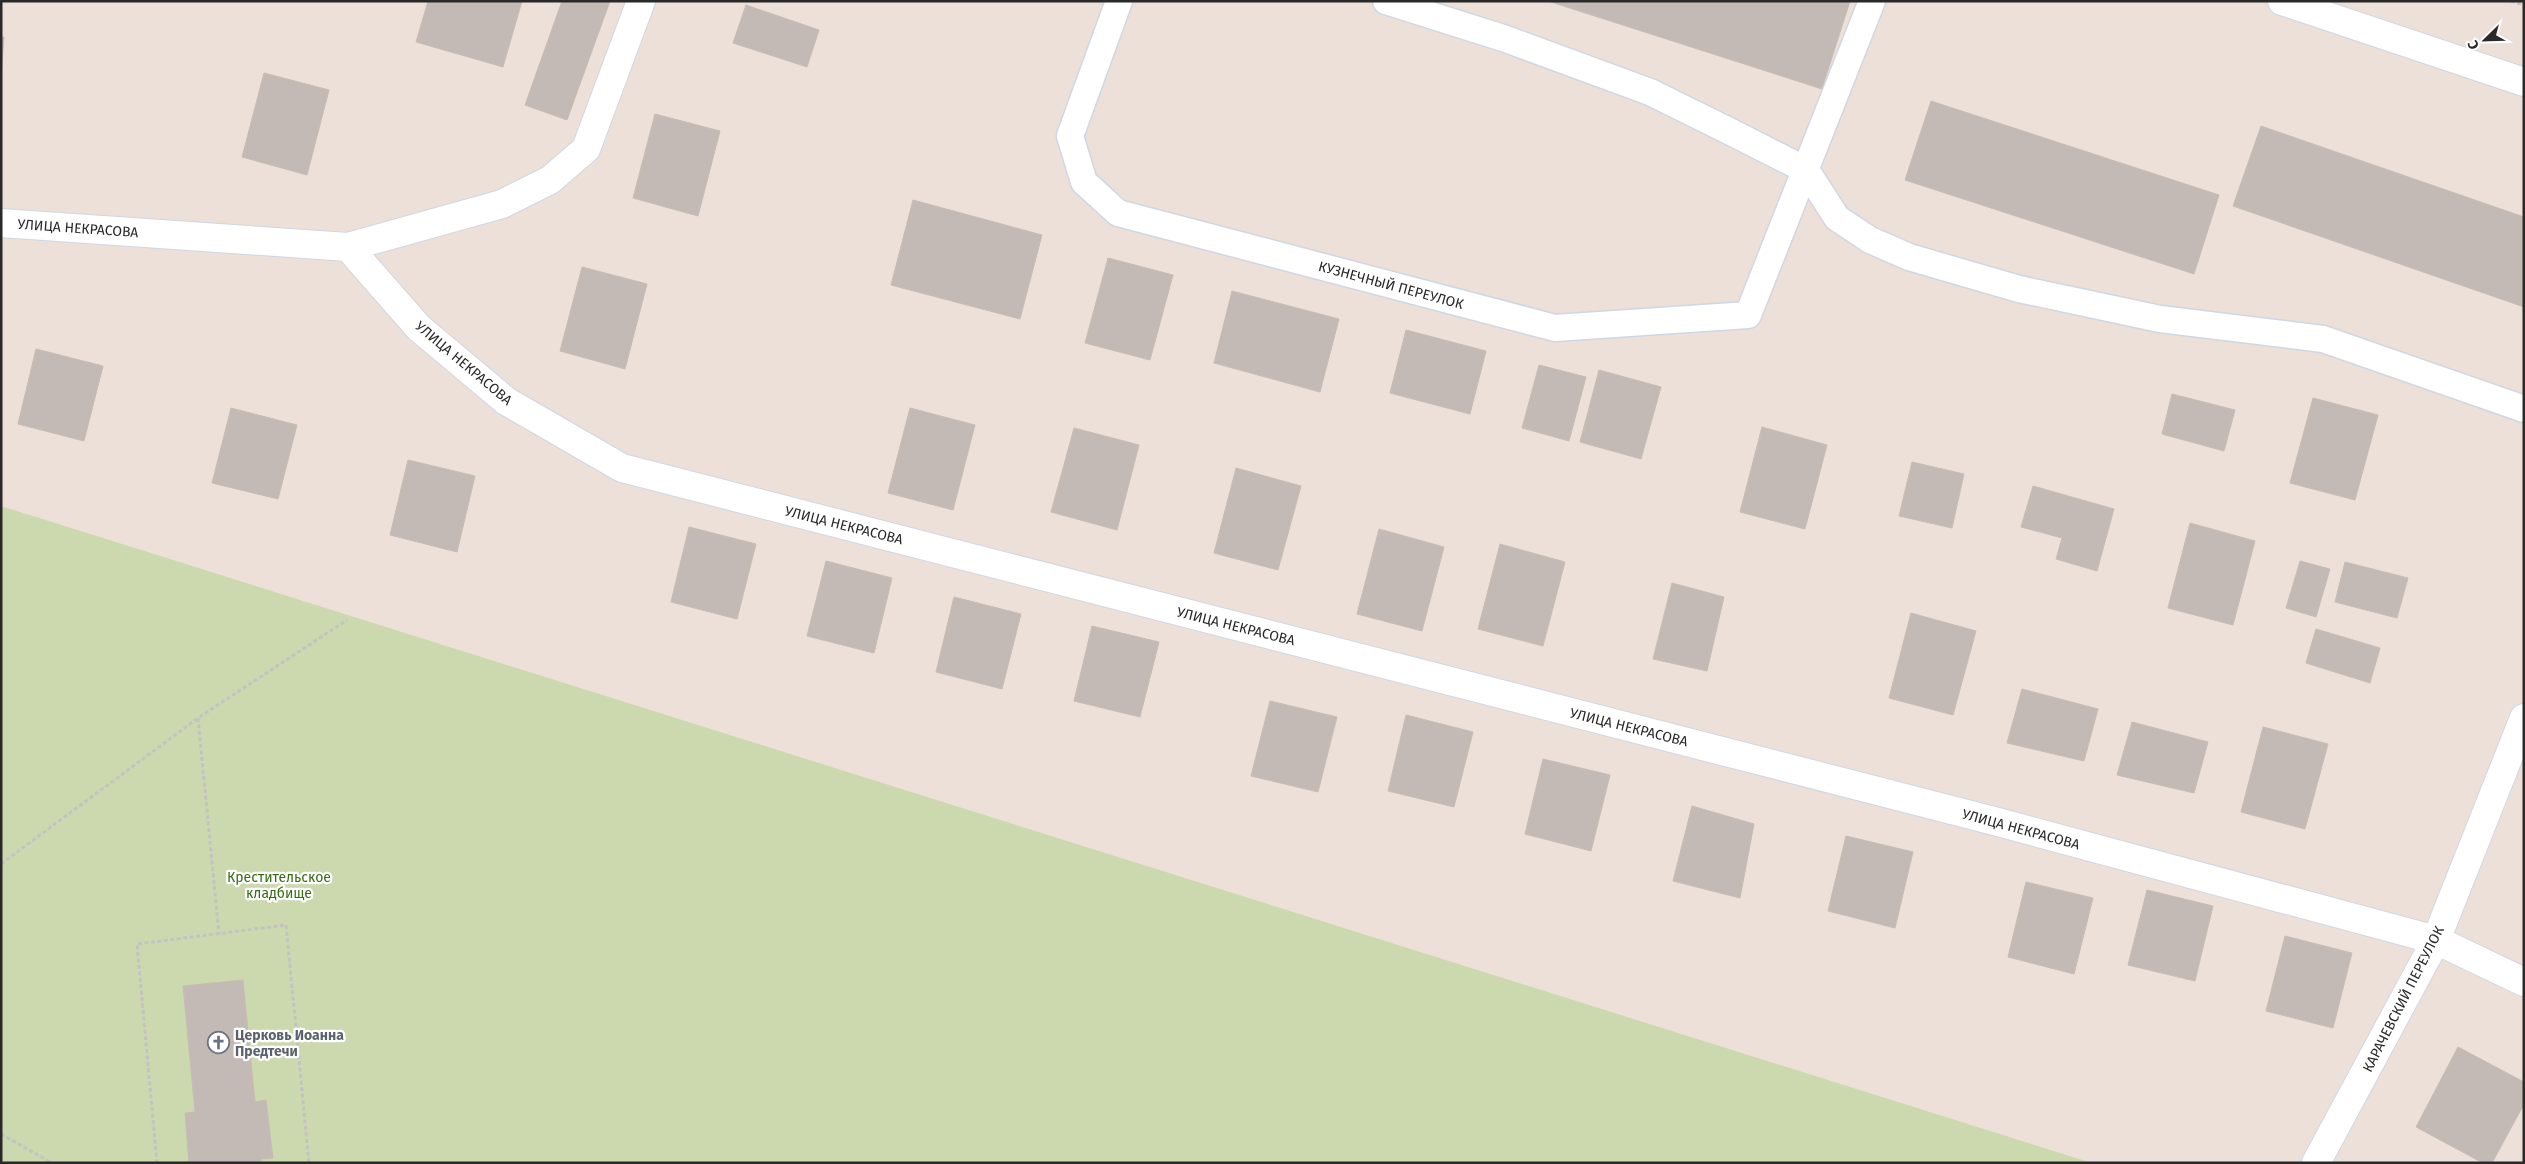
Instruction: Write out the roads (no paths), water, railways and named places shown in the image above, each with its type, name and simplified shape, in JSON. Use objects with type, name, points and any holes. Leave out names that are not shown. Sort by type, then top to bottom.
[{"type":"street","points":[[348,247],[502,204],[550,180],[586,149],[641,1]]},
{"type":"street","points":[[2282,1],[2524,82]]},
{"type":"street","name":"УЛИЦА НЕКРАСОВА","points":[[1,223],[348,247],[419,328],[506,401],[622,468],[1998,822],[2436,940],[2524,982]]},
{"type":"street","name":"КАРАЧЕВСКИЙ ПЕРЕУЛОК","points":[[2316,1163],[2436,940],[2524,718]]},
{"type":"lane","name":"КУЗНЕЧНЫЙ ПЕРЕУЛОК","points":[[1119,1],[1070,136],[1084,182],[1118,213],[1555,328],[1748,316],[1806,170]]},
{"type":"lane","points":[[1386,1],[1503,38],[1650,92],[1806,170],[1837,218],[1870,240],[1909,257],[2019,289],[2160,319],[2323,339],[2524,409]]},
{"type":"lane","points":[[1806,170],[1872,1]]},
{"type":"place","name":"Церковь Иоанна Предтечи","points":[[219,1043]]},
{"type":"park label","name":"Крестительское кладбище","points":[[279,886]]}]
